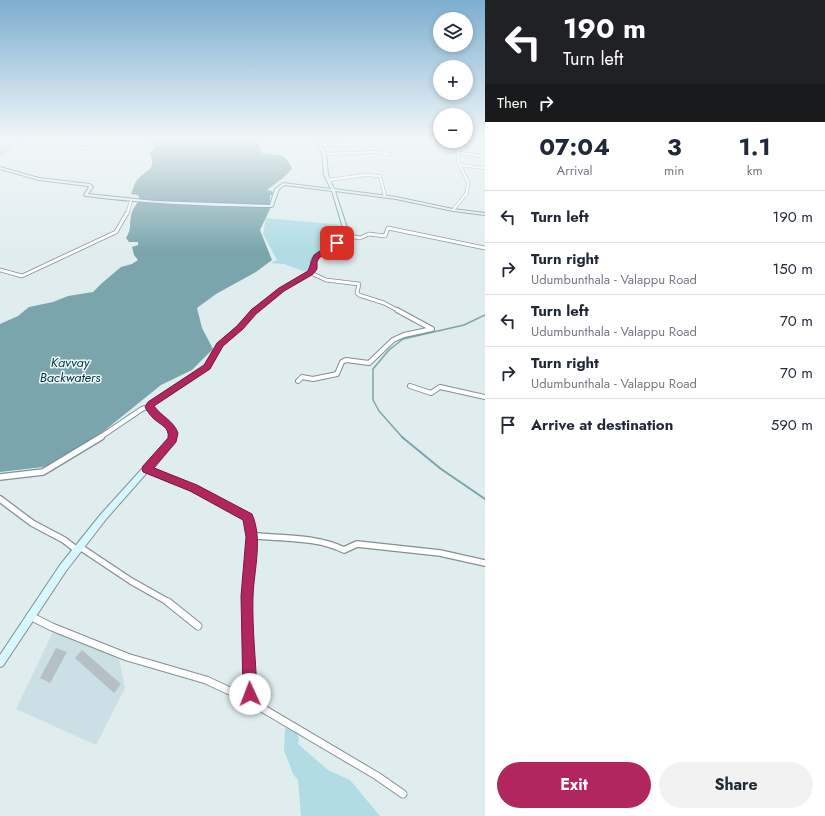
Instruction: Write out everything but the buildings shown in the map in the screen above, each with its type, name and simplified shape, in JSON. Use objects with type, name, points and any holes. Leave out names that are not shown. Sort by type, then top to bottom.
[{"type":"main road","points":[[32,176],[89,185],[91,187],[86,195],[131,201],[207,205],[271,206],[277,189],[284,184],[385,196],[453,210],[485,214]]},
{"type":"main road","points":[[0,663],[30,616],[79,548],[104,516],[172,440],[174,433],[171,427],[150,409],[150,406],[207,367],[220,345],[254,312],[281,290],[314,269],[313,262],[316,257],[337,243],[344,236],[345,228],[334,190],[326,176]]},
{"type":"street","points":[[328,180],[359,176]]},
{"type":"street","points":[[380,176],[385,196]]},
{"type":"street","points":[[453,210],[467,192],[468,178],[467,176]]},
{"type":"street","points":[[0,270],[22,276],[113,234],[124,220],[131,201]]},
{"type":"street","points":[[344,236],[360,238],[369,234],[385,236],[388,228],[485,248]]},
{"type":"street","points":[[298,381],[302,377],[313,379],[337,374],[342,362],[346,360],[369,363],[393,340],[404,335],[432,329],[384,303],[359,295],[357,293],[359,284],[326,280],[310,272]]},
{"type":"street","points":[[410,386],[431,393],[440,387],[485,397]]},
{"type":"street","points":[[0,478],[43,472],[86,447],[142,409],[150,406]]},
{"type":"street","points":[[147,469],[193,488],[248,518],[252,537],[247,596],[250,694],[245,698]]},
{"type":"street","points":[[0,498],[32,522],[171,603],[198,626]]},
{"type":"street","points":[[252,537],[259,536],[309,539],[332,544],[344,550],[357,544],[440,553],[485,563]]},
{"type":"street","points":[[30,616],[52,627],[127,657],[206,680],[245,698],[377,776],[403,794]]},
{"type":"shaded area","points":[[266,218],[341,225],[341,235],[330,246],[318,253],[309,273],[284,264],[270,263],[277,260],[263,234]]},
{"type":"shaded area","points":[[54,630],[119,658],[125,688],[96,745],[16,709]]},
{"type":"shaded area","points":[[288,727],[297,733],[299,737],[298,744],[328,770],[350,780],[380,816],[301,816],[298,780],[293,774],[284,750],[285,729]]},
{"type":"water","name":"Kavvay Backwaters","points":[[141,176],[285,176],[267,190],[272,191],[273,194],[270,196],[270,209],[260,230],[272,260],[256,272],[216,294],[197,308],[202,328],[213,349],[192,370],[161,385],[104,431],[63,459],[43,467],[0,472],[0,324],[18,316],[29,307],[53,302],[68,296],[93,292],[121,267],[132,264],[138,260],[134,255],[132,247],[138,245],[138,242],[129,242],[126,238],[130,229],[132,212],[140,200],[138,195],[131,194]]},
{"type":"waterway","points":[[402,437],[379,411],[373,400],[373,369],[389,350],[403,339],[464,325],[485,315]]},
{"type":"waterway","points":[[402,437],[441,469],[485,499]]},
{"type":"route","points":[[250,694],[247,596],[252,537],[248,518],[193,488],[147,469],[172,440],[174,433],[171,427],[155,415],[150,407],[151,404],[207,367],[220,345],[254,312],[281,290],[314,269],[313,262],[316,257],[337,243]]}]
